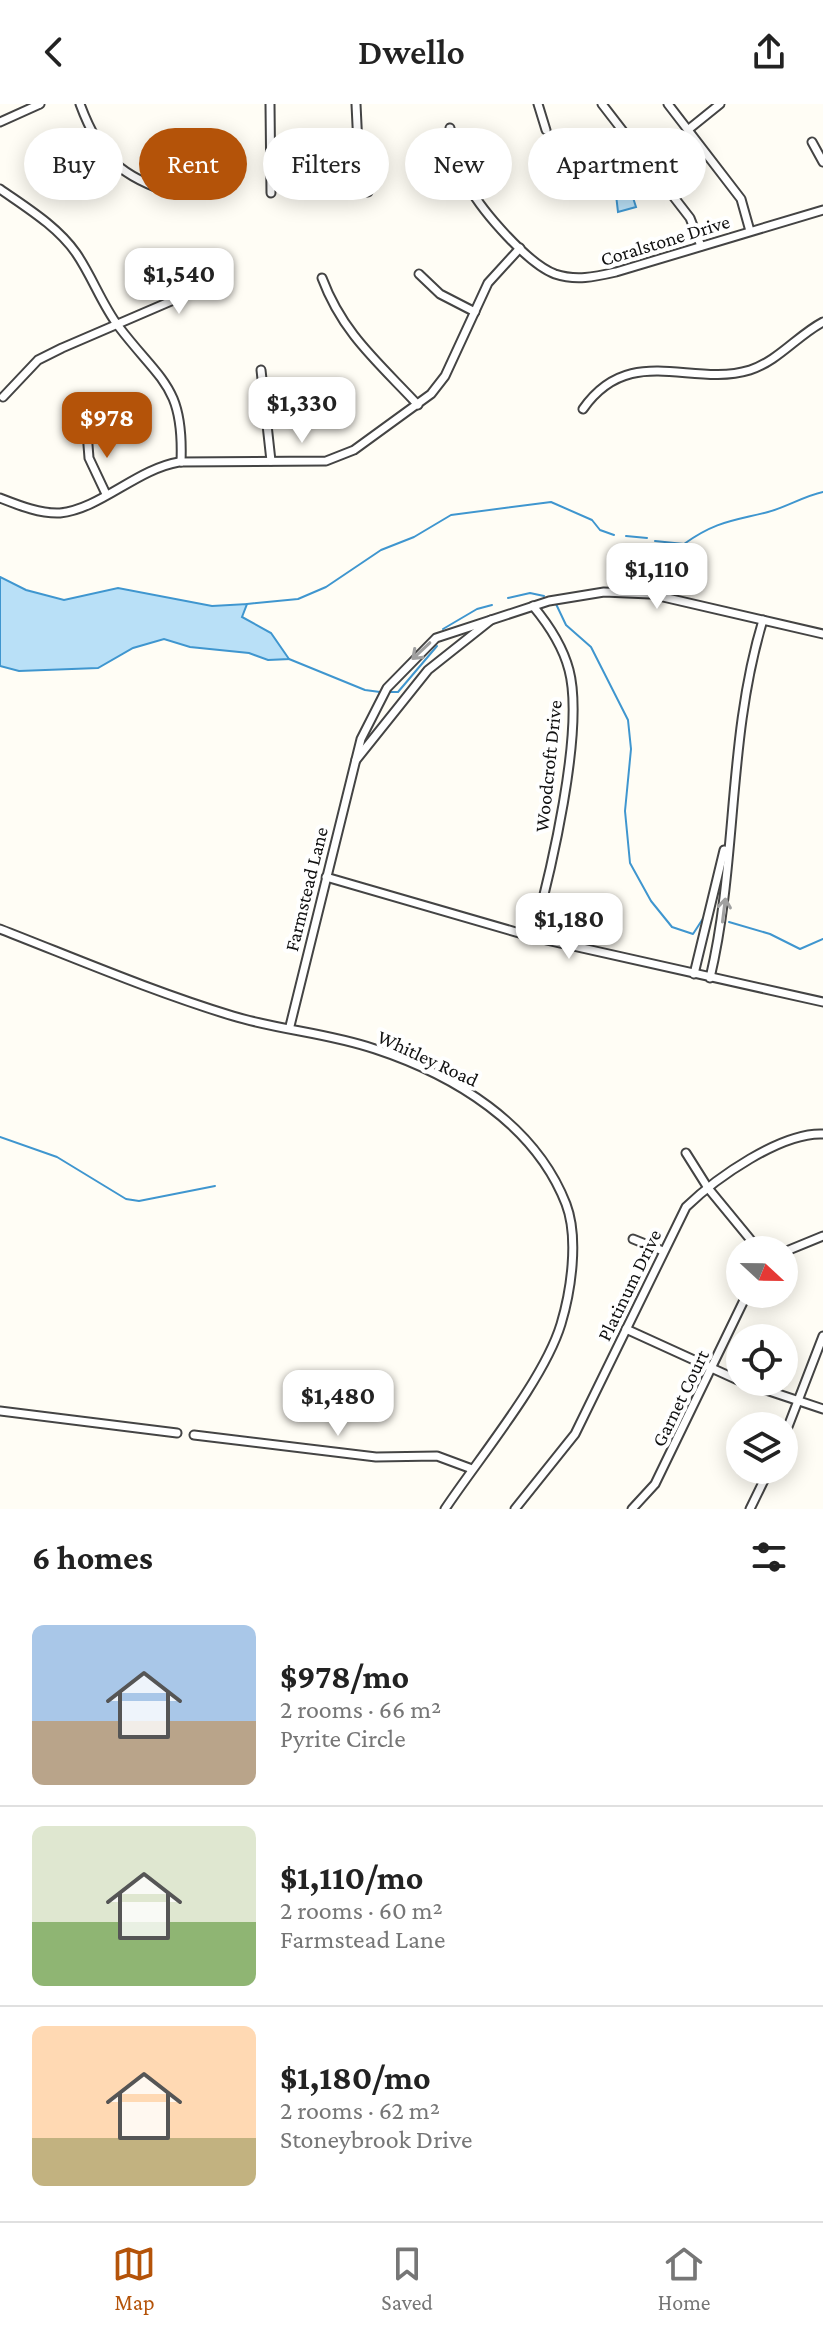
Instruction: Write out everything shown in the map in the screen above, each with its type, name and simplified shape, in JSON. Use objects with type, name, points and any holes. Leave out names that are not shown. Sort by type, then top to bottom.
[{"type":"street","points":[[0,122],[40,104]]},
{"type":"street","points":[[80,104],[99,146],[118,169],[139,178]]},
{"type":"street","points":[[270,104],[270,128]]},
{"type":"street","points":[[356,104],[357,128]]},
{"type":"street","points":[[538,104],[545,128]]},
{"type":"street","points":[[602,104],[690,218],[701,246]]},
{"type":"street","points":[[668,104],[688,128]]},
{"type":"street","points":[[690,128],[720,104]]},
{"type":"street","points":[[812,142],[823,162]]},
{"type":"street","points":[[706,152],[741,199],[750,231]]},
{"type":"street","points":[[0,189],[61,234],[76,253],[118,326],[174,396],[182,429],[181,462]]},
{"type":"street","name":"Coralstone Drive","points":[[479,200],[520,248],[552,273],[591,278],[823,210]]},
{"type":"street","points":[[0,498],[61,513],[106,494],[157,466],[181,462],[326,461],[354,450],[418,405],[445,376],[488,283],[520,248]]},
{"type":"street","points":[[419,274],[440,294],[475,312]]},
{"type":"street","points":[[3,397],[38,360],[227,277]]},
{"type":"street","points":[[322,278],[335,312],[350,333],[418,405]]},
{"type":"street","points":[[583,409],[604,385],[647,371],[722,374],[750,370],[823,322]]},
{"type":"street","points":[[261,370],[271,461]]},
{"type":"street","points":[[87,432],[89,458],[106,494]]},
{"type":"street","name":"Farmstead Lane","points":[[356,760],[428,670],[491,620],[577,594],[634,593],[823,634]]},
{"type":"street","name":"Woodcroft Drive","points":[[533,606],[544,619],[569,671],[573,712],[557,831],[533,937]]},
{"type":"street","name":"Farmstead Lane","points":[[290,1026],[356,760],[376,704],[417,653],[436,638],[485,619],[491,620]]},
{"type":"street","points":[[710,978],[722,926],[727,841],[750,662],[763,620]]},
{"type":"street","points":[[694,974],[727,841]]},
{"type":"street","points":[[326,877],[533,937],[823,1002]]},
{"type":"street","name":"Whitley Road","points":[[0,929],[234,1016],[290,1026],[394,1056],[475,1097],[526,1140],[548,1168],[567,1206],[571,1231],[569,1291],[560,1327],[546,1357],[445,1509]]},
{"type":"street","name":"Platinum Drive","points":[[515,1509],[575,1434],[686,1207],[708,1188],[778,1144],[810,1134],[823,1134]]},
{"type":"street","points":[[686,1153],[708,1188],[747,1236]]},
{"type":"street","points":[[798,1246],[823,1236]]},
{"type":"street","points":[[633,1239],[663,1251]]},
{"type":"street","name":"Garnet Court","points":[[632,1509],[655,1484],[740,1308]]},
{"type":"street","points":[[626,1329],[726,1375]]},
{"type":"street","points":[[795,1412],[823,1336]]},
{"type":"street","points":[[784,1396],[823,1409]]},
{"type":"street","points":[[0,1411],[177,1433]]},
{"type":"street","points":[[194,1435],[376,1457],[437,1456],[472,1469]]},
{"type":"street","points":[[750,1509],[762,1484]]},
{"type":"water","points":[[617,200],[634,200],[636,207],[618,212]]},
{"type":"water","points":[[0,577],[26,590],[64,600],[118,588],[212,606],[247,604],[242,617],[271,633],[289,659],[268,660],[249,653],[190,647],[164,639],[133,648],[98,668],[19,671],[0,666]]},
{"type":"waterway","points":[[655,541],[684,544],[715,526],[775,510],[823,492]]},
{"type":"waterway","points":[[247,604],[298,599],[326,587],[381,550],[414,537],[451,515],[551,502],[592,520],[600,530],[614,535]]},
{"type":"waterway","points":[[626,536],[647,538]]},
{"type":"waterway","points":[[508,598],[530,593],[544,596]]},
{"type":"waterway","points":[[556,604],[566,625],[591,647],[628,720],[631,749],[625,811],[630,863],[651,901],[672,927],[693,934],[704,917]]},
{"type":"waterway","points":[[443,629],[477,609],[492,605]]},
{"type":"waterway","points":[[388,692],[398,692],[437,646]]},
{"type":"waterway","points":[[289,659],[365,690],[380,692]]},
{"type":"waterway","points":[[729,922],[770,934],[800,949],[823,939]]},
{"type":"waterway","points":[[0,1137],[57,1157],[126,1199],[139,1201],[215,1186]]}]
